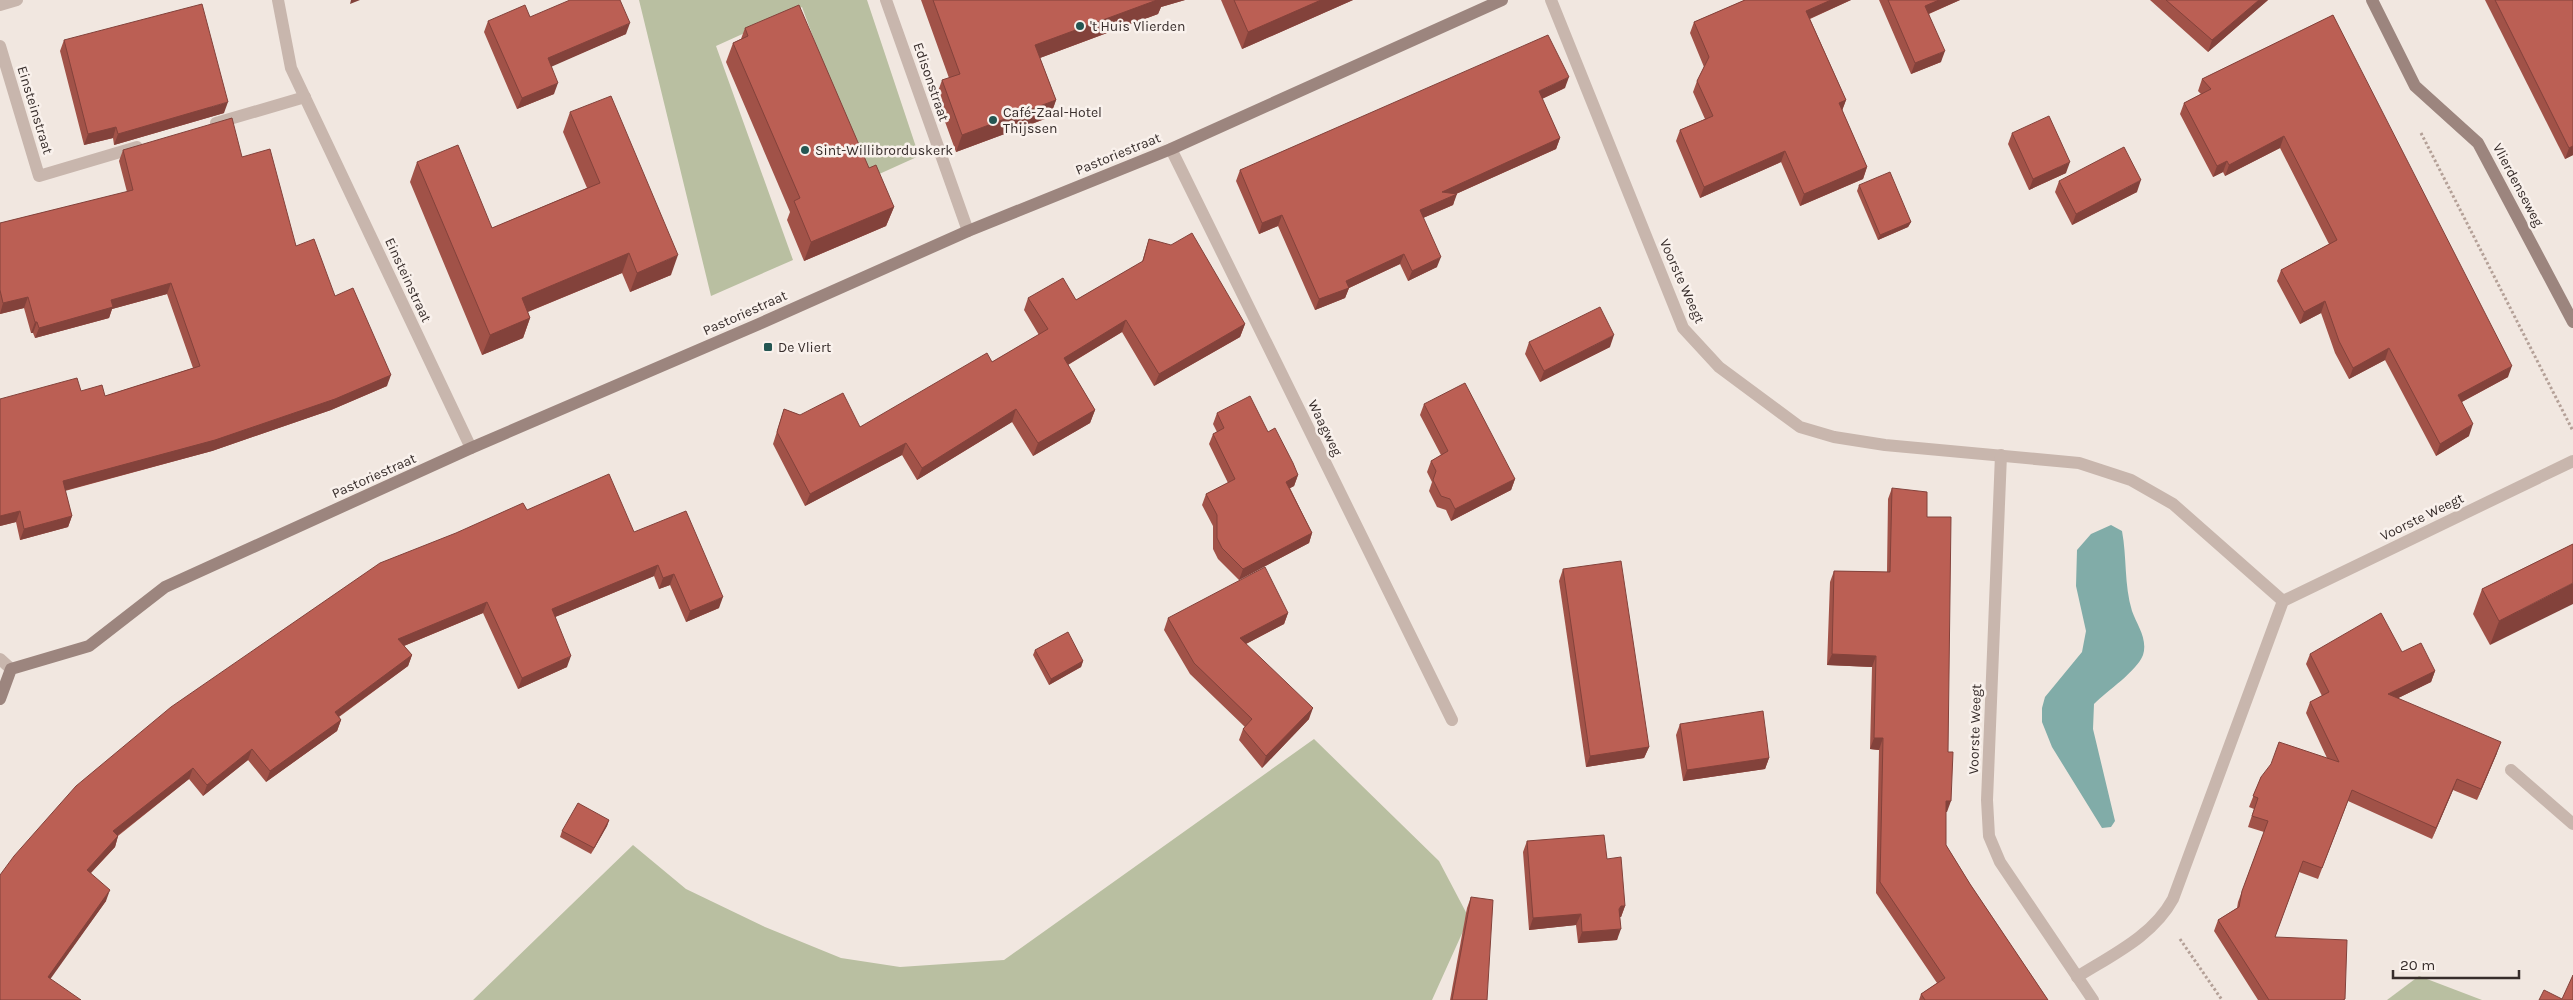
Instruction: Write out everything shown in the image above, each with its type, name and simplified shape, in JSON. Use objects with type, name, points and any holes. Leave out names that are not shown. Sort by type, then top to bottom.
[{"type":"street","points":[[0,5],[17,0]]},
{"type":"street","name":"Einsteinstraat","points":[[278,0],[292,68],[471,448]]},
{"type":"street","name":"Edisonstraat","points":[[886,0],[968,231]]},
{"type":"street","name":"Pastoriestraat","points":[[11,669],[89,646],[165,587],[471,448],[968,231],[1171,149],[1502,0]]},
{"type":"street","name":"Voorste Weegt","points":[[1551,0],[1683,328],[1719,367],[1800,428],[1834,437],[1885,445],[2080,463],[2131,480],[2174,504],[2283,601],[2573,461]]},
{"type":"street","name":"Vlierdenseweg","points":[[2372,0],[2415,86],[2478,143],[2573,322]]},
{"type":"street","name":"Einsteinstraat","points":[[0,46],[40,176],[153,142]]},
{"type":"street","points":[[201,128],[305,97]]},
{"type":"street","name":"Waagweg","points":[[1171,149],[1452,720]]},
{"type":"street","name":"Voorste Weegt","points":[[2001,456],[1987,800],[1989,836],[2000,862],[2092,1000]]},
{"type":"street","points":[[2077,978],[2149,930],[2164,915],[2172,899],[2283,601]]},
{"type":"street","points":[[0,659],[11,669],[0,699]]},
{"type":"street","points":[[2512,770],[2573,824]]},
{"type":"path","points":[[2415,86],[2408,107],[2573,431]]},
{"type":"path","points":[[2164,915],[2222,1000]]},
{"type":"green space","points":[[639,0],[867,0],[919,156],[866,180],[802,7],[716,46],[793,260],[711,296]]},
{"type":"green space","points":[[1314,739],[1439,861],[1469,918],[1432,1000],[473,1000],[633,845],[686,889],[765,927],[841,958],[900,967],[1004,960]]},
{"type":"green space","points":[[2419,976],[2482,1000],[2387,1000]]},
{"type":"water","points":[[2111,525],[2122,531],[2129,601],[2143,638],[2144,649],[2143,655],[2135,668],[2094,704],[2093,729],[2115,821],[2111,827],[2102,828],[2052,747],[2042,722],[2042,708],[2045,697],[2082,652],[2086,631],[2076,586],[2077,550],[2091,534]]},
{"type":"building","points":[[570,0],[620,0],[630,23],[548,58],[558,83],[522,98],[488,21],[525,5],[530,17]]},
{"type":"building","points":[[933,0],[1157,0],[1035,45],[1056,100],[962,135],[942,80],[960,74]]},
{"type":"building","points":[[1234,0],[1321,0],[1248,32]]},
{"type":"building","points":[[1745,0],[1831,0],[1806,11],[1846,100],[1839,103],[1867,167],[1804,194],[1785,151],[1704,187],[1680,130],[1713,116],[1697,81],[1709,57],[1694,22]]},
{"type":"building","points":[[1888,0],[1939,0],[1925,6],[1945,51],[1915,63]]},
{"type":"building","points":[[2166,0],[2259,0],[2212,40]]},
{"type":"building","points":[[2495,0],[2573,0],[2573,146],[2569,148]]},
{"type":"building","points":[[202,4],[228,102],[118,134],[116,127],[88,134],[64,40]]},
{"type":"building","name":"Sint-Willibrorduskerk","points":[[799,5],[869,168],[876,165],[894,207],[811,242],[794,201],[800,198],[733,43],[748,36],[745,28]]},
{"type":"building","points":[[2333,15],[2512,366],[2458,395],[2473,424],[2440,444],[2389,348],[2353,368],[2339,341],[2325,301],[2304,312],[2281,270],[2337,240],[2284,136],[2229,165],[2227,161],[2217,166],[2184,103],[2211,89],[2202,79]]},
{"type":"building","points":[[1548,35],[1569,77],[1539,91],[1560,138],[1442,192],[1457,194],[1420,210],[1441,257],[1412,271],[1404,254],[1346,281],[1349,288],[1319,299],[1282,215],[1262,223],[1240,170]]},
{"type":"building","points":[[611,96],[678,255],[637,273],[629,253],[522,298],[530,318],[490,335],[417,162],[458,145],[492,228],[600,183],[570,112]]},
{"type":"building","points":[[2049,116],[2070,162],[2033,179],[2012,133]]},
{"type":"building","points":[[232,118],[242,157],[270,149],[296,246],[314,239],[335,296],[353,288],[391,375],[335,399],[215,440],[63,481],[72,516],[24,529],[20,511],[0,516],[0,399],[77,378],[81,391],[102,385],[105,396],[200,366],[171,283],[111,300],[113,307],[39,328],[37,322],[35,322],[28,297],[3,303],[0,290],[0,223],[133,190],[123,150]]},
{"type":"building","points":[[2124,147],[2141,180],[2076,214],[2059,181]]},
{"type":"building","points":[[1890,172],[1911,222],[1880,235],[1859,185]]},
{"type":"building","points":[[1192,233],[1245,324],[1159,374],[1126,320],[1064,358],[1095,410],[1038,443],[1016,409],[922,468],[906,443],[810,494],[777,432],[784,409],[800,415],[843,393],[860,427],[987,353],[992,362],[1048,329],[1028,298],[1063,278],[1076,300],[1143,261],[1149,239],[1171,245]]},
{"type":"building","points":[[1600,307],[1614,335],[1544,371],[1529,342]]},
{"type":"building","points":[[1465,383],[1515,479],[1455,509],[1450,499],[1441,496],[1433,480],[1436,471],[1431,461],[1448,451],[1424,404]]},
{"type":"building","points":[[1250,396],[1268,432],[1275,428],[1293,463],[1298,475],[1286,482],[1312,533],[1243,569],[1222,548],[1217,538],[1217,515],[1206,494],[1235,479],[1213,434],[1224,428],[1217,413]]},
{"type":"building","points":[[609,474],[634,532],[686,511],[723,597],[690,611],[674,574],[663,578],[658,565],[552,609],[571,656],[522,678],[487,602],[398,639],[412,655],[335,712],[341,720],[270,771],[252,749],[207,785],[193,768],[113,831],[118,836],[87,870],[110,890],[48,977],[81,1000],[0,1000],[0,875],[14,856],[76,786],[171,707],[380,563],[456,533],[523,503],[527,510]]},
{"type":"building","points":[[1892,488],[1927,492],[1927,517],[1951,517],[1948,752],[1953,752],[1951,801],[1946,801],[1946,845],[2048,1000],[1925,1000],[1921,994],[1945,978],[1880,882],[1883,738],[1874,738],[1876,656],[1832,654],[1834,571],[1890,572]]},
{"type":"building","points":[[2573,544],[2573,583],[2499,621],[2482,589]]},
{"type":"building","points":[[1621,561],[1649,747],[1590,756],[1563,569]]},
{"type":"building","points":[[1265,567],[1288,613],[1240,638],[1313,708],[1266,756],[1243,729],[1252,719],[1194,663],[1168,618]]},
{"type":"building","points":[[2381,613],[2402,652],[2421,643],[2435,671],[2388,694],[2501,742],[2481,789],[2457,779],[2436,828],[2352,790],[2322,868],[2303,861],[2275,937],[2347,940],[2345,999],[2269,1000],[2218,920],[2239,907],[2242,891],[2268,821],[2252,816],[2258,798],[2253,796],[2261,777],[2271,764],[2279,742],[2339,762],[2310,702],[2329,692],[2310,654]]},
{"type":"building","points":[[1068,632],[1083,661],[1051,679],[1035,650]]},
{"type":"building","points":[[1763,711],[1769,758],[1687,770],[1680,724]]},
{"type":"building","points":[[578,803],[609,820],[594,848],[562,831]]},
{"type":"building","points":[[1604,835],[1607,859],[1621,857],[1625,906],[1621,906],[1619,909],[1621,929],[1582,932],[1581,914],[1533,918],[1527,841]]},
{"type":"building","points":[[1471,897],[1493,900],[1487,1000],[1452,1000]]},
{"type":"building","points":[[2573,975],[2573,1000],[2539,1000],[2544,990],[2562,999]]},
{"type":"place","name":"'t Huis Vlierden","points":[[1080,26]]},
{"type":"place","name":"Café-Zaal-Hotel Thijssen","points":[[993,120]]},
{"type":"place","name":"Sint-Willibrorduskerk","points":[[805,150]]},
{"type":"place","name":"De Vliert","points":[[768,347]]}]
